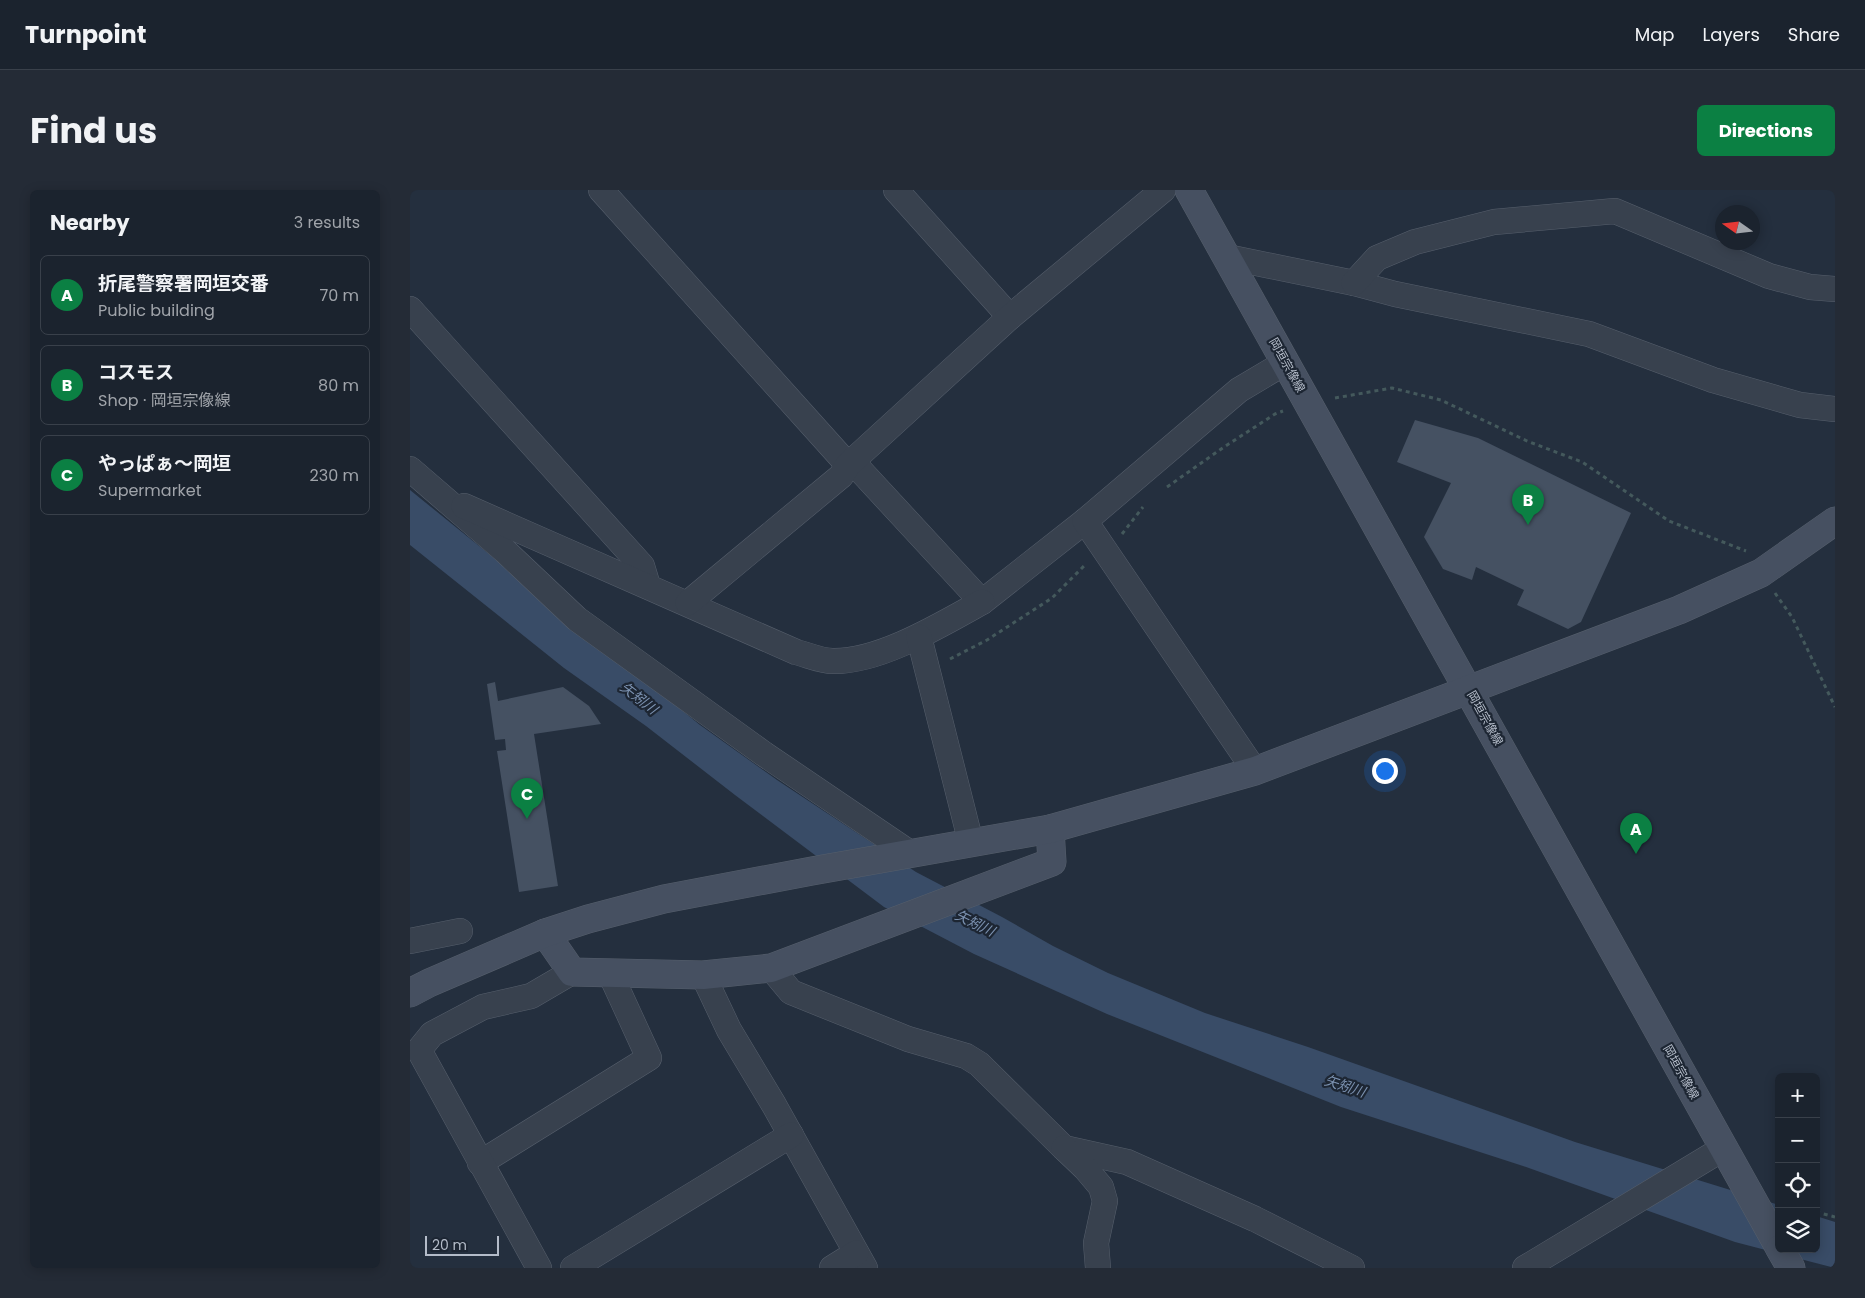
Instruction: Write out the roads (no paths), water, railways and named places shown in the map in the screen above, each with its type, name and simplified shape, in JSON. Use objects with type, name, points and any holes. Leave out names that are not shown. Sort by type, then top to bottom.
[{"type":"street","points":[[601,190],[848,465],[860,470],[982,602]]},
{"type":"street","points":[[896,190],[1010,317]]},
{"type":"street","points":[[688,604],[841,476],[848,465],[1010,317],[1163,190]]},
{"type":"street","name":"岡垣宗像線","points":[[1189,190],[1785,1258]]},
{"type":"street","points":[[1354,283],[1377,258],[1415,242],[1494,222],[1615,211],[1768,276],[1810,287],[1835,289]]},
{"type":"street","points":[[1227,258],[1354,283],[1395,294],[1589,334],[1713,380],[1800,404],[1835,409]]},
{"type":"street","points":[[410,309],[642,566],[648,586]]},
{"type":"street","points":[[441,496],[796,652],[833,661],[864,657],[919,637],[982,602],[1085,521],[1239,390],[1286,362]]},
{"type":"street","points":[[410,469],[577,618],[904,854]]},
{"type":"street","points":[[1085,521],[1255,771]]},
{"type":"street","points":[[410,993],[545,933],[588,919],[664,899],[1050,829],[1255,771],[1679,610],[1761,574],[1835,521]]},
{"type":"street","points":[[919,637],[971,843]]},
{"type":"street","points":[[539,1268],[419,1050],[432,1034],[483,1007],[531,996],[572,972],[703,975],[772,968],[1052,862],[1050,829]]},
{"type":"street","points":[[410,941],[460,931]]},
{"type":"street","points":[[545,933],[572,972]]},
{"type":"street","points":[[772,968],[791,992],[908,1039],[966,1056],[979,1064],[1085,1168],[1101,1187],[1105,1201],[1096,1243],[1098,1268]]},
{"type":"street","points":[[480,1163],[649,1058],[610,973]]},
{"type":"street","points":[[703,975],[729,1030],[791,1135],[860,1261],[832,1268]]},
{"type":"street","points":[[573,1268],[791,1135]]},
{"type":"street","points":[[1064,1148],[1127,1162],[1255,1219],[1352,1268]]},
{"type":"street","points":[[1525,1268],[1724,1148]]},
{"type":"water","name":"矢矧川","points":[[410,490],[700,725],[777,780],[916,872],[1053,946],[1108,973],[1205,1013],[1308,1047],[1575,1142],[1775,1204],[1775,1252],[1735,1242],[1523,1166],[1341,1107],[1107,1014],[974,954],[884,907],[646,726],[564,668],[410,545]]},
{"type":"water","points":[[1820,1217],[1835,1222],[1835,1268],[1777,1253],[1820,1253]]},
{"type":"place","name":"コスモス","points":[[1528,525]]},
{"type":"place","name":"やっぱぁ～岡垣","points":[[527,819]]},
{"type":"place","name":"折尾警察署岡垣交番","points":[[1636,854]]}]
